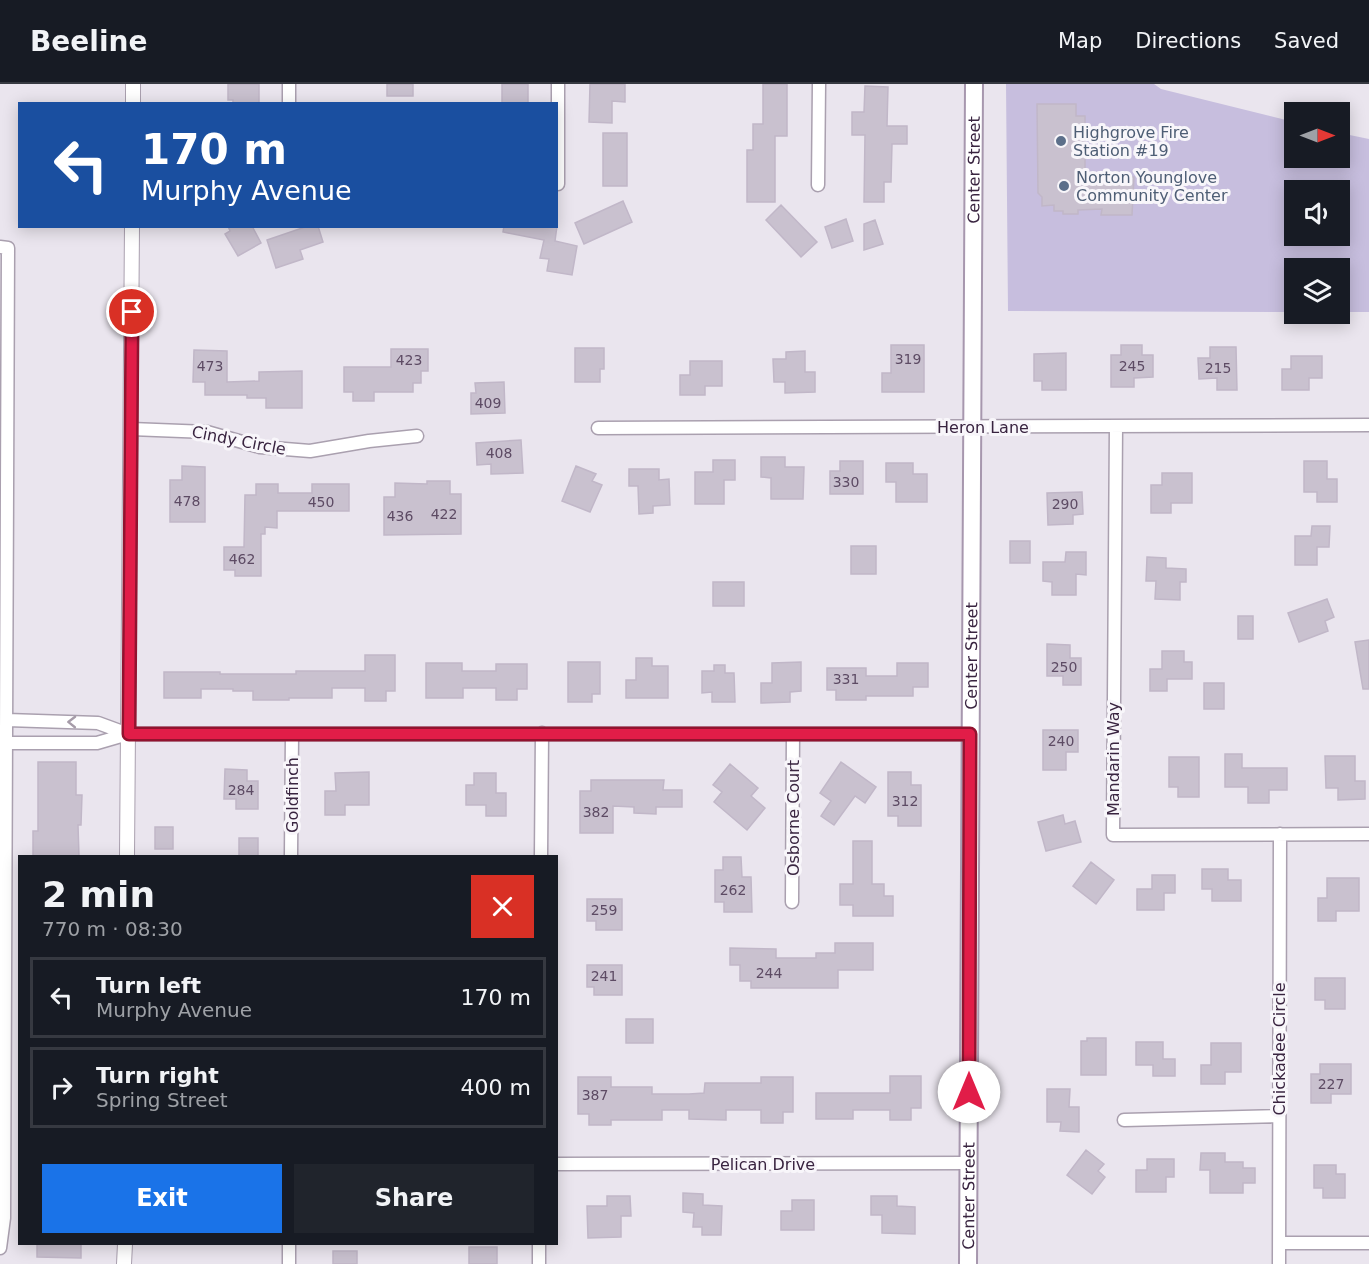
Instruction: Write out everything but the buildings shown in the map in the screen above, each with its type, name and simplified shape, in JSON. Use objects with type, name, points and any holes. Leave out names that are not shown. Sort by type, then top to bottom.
[{"type":"main road","name":"Center Street","points":[[968,1264],[974,84]]},
{"type":"street","points":[[133,84],[133,102]]},
{"type":"street","points":[[289,84],[289,102]]},
{"type":"street","points":[[558,84],[558,184]]},
{"type":"street","points":[[818,185],[819,84]]},
{"type":"street","points":[[128,855],[132,228]]},
{"type":"street","points":[[0,247],[8,248],[3,585],[7,720],[3,913],[4,1218],[0,1248]]},
{"type":"street","name":"Heron Lane","points":[[598,428],[1369,425]]},
{"type":"street","name":"Mandarin Way","points":[[1116,426],[1113,835],[1369,834]]},
{"type":"street","name":"Cindy Circle","points":[[131,429],[207,432],[260,447],[310,451],[417,436]]},
{"type":"street","points":[[7,720],[98,723],[129,734]]},
{"type":"street","points":[[541,855],[542,733]]},
{"type":"street","points":[[6,743],[97,743],[129,734],[970,734]]},
{"type":"street","name":"Goldfinch","points":[[291,855],[292,734]]},
{"type":"street","name":"Osborne Court","points":[[792,902],[793,734]]},
{"type":"street","name":"Chickadee Circle","points":[[1279,1264],[1280,834]]},
{"type":"street","points":[[1124,1120],[1279,1116]]},
{"type":"street","name":"Pelican Drive","points":[[558,1164],[969,1163]]},
{"type":"street","points":[[1280,1243],[1369,1243]]},
{"type":"street","points":[[124,1264],[125,1245]]},
{"type":"street","points":[[289,1245],[289,1264]]},
{"type":"street","points":[[539,1245],[539,1264]]},
{"type":"shaded area","points":[[1006,84],[1154,84],[1161,89],[1284,120],[1284,168],[1350,168],[1350,135],[1369,139],[1369,312],[1350,312],[1350,258],[1284,258],[1284,312],[1008,311]]},
{"type":"place","name":"Highgrove Fire Station #19","points":[[1061,141]]},
{"type":"place","name":"Norton Younglove Community Center","points":[[1064,186]]},
{"type":"route","points":[[132,312],[129,734],[970,734],[969,1092]]}]
